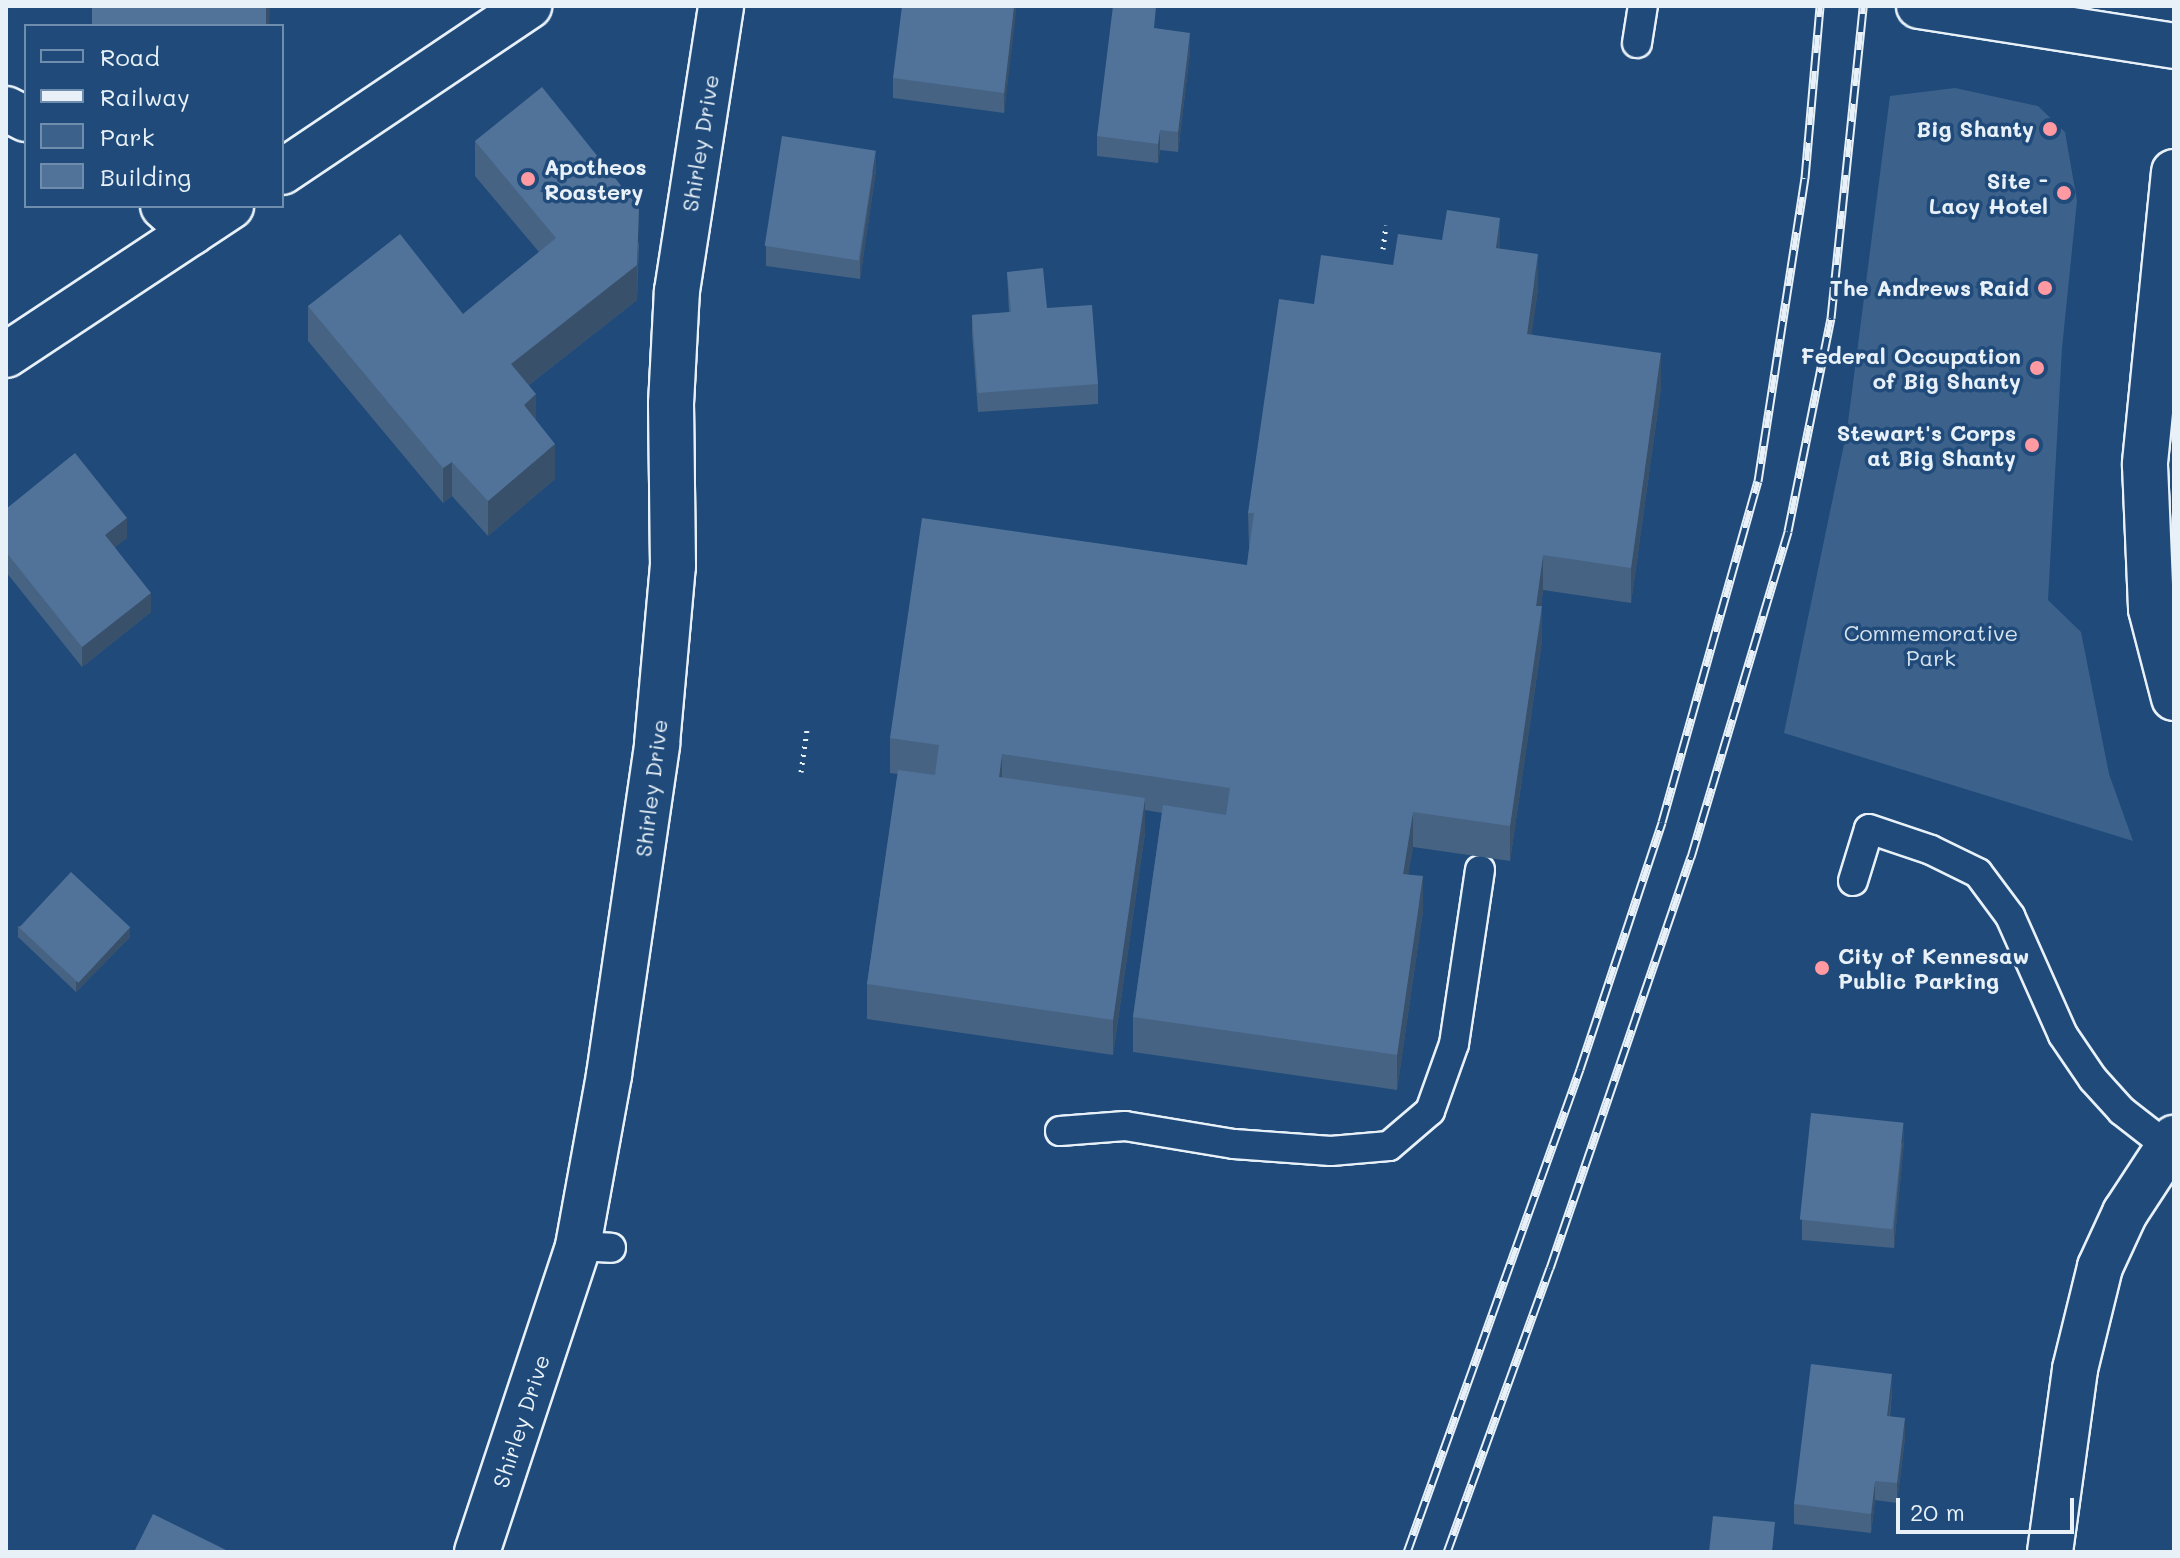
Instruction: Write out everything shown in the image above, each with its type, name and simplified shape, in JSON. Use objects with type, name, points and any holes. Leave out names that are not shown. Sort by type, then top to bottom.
[{"type":"street","points":[[284,171],[529,6]]},
{"type":"street","name":"Shirley Drive","points":[[477,1552],[595,1247],[622,1074],[673,566],[671,404],[677,291],[721,6]]},
{"type":"street","points":[[1919,6],[2174,46]]},
{"type":"street","points":[[6,109],[24,118]]},
{"type":"street","points":[[2174,172],[2145,465],[2151,609],[2174,698]]},
{"type":"street","points":[[6,355],[178,219],[223,208]]},
{"type":"street","points":[[2050,1552],[2075,1369],[2100,1267],[2125,1213],[2170,1142]]},
{"type":"lane","points":[[1637,43],[1643,6]]},
{"type":"lane","points":[[1853,881],[1869,829],[1931,850],[1978,873],[2010,916],[2063,1035],[2093,1079],[2122,1111],[2170,1142]]},
{"type":"lane","points":[[1060,1131],[1125,1126],[1234,1144],[1331,1151],[1389,1146],[1430,1111],[1454,1044],[1480,870]]},
{"type":"path","points":[[1383,249],[1386,225]]},
{"type":"path","points":[[801,772],[807,730]]},
{"type":"green space","name":"Commemorative Park","points":[[1955,88],[2038,106],[2065,132],[2077,201],[2062,348],[2048,600],[2081,632],[2109,774],[2133,841],[1784,733],[1847,430],[1890,96]]},
{"type":"building","points":[[92,6],[266,6],[266,24],[92,24]]},
{"type":"building","points":[[902,6],[1014,6],[1004,93],[893,78]]},
{"type":"building","points":[[1113,6],[1156,6],[1154,28],[1190,33],[1178,132],[1160,130],[1158,144],[1097,136]]},
{"type":"building","points":[[542,87],[639,208],[637,265],[511,364],[536,394],[524,405],[555,444],[488,501],[452,462],[443,468],[308,306],[400,234],[463,314],[556,238],[475,141]]},
{"type":"building","points":[[782,136],[876,151],[858,260],[765,246]]},
{"type":"building","points":[[1447,210],[1500,218],[1496,248],[1538,254],[1527,334],[1661,353],[1631,568],[1543,555],[1536,606],[1542,606],[1510,826],[1413,812],[1403,874],[1423,876],[1397,1055],[1133,1017],[1163,805],[1226,815],[1230,788],[1002,754],[999,777],[1145,798],[1113,1020],[867,984],[898,770],[935,775],[939,745],[890,738],[922,518],[1247,565],[1254,513],[1248,513],[1279,299],[1314,304],[1321,255],[1393,265],[1398,234],[1442,240]]},
{"type":"building","points":[[1043,268],[1047,308],[1092,305],[1098,384],[978,393],[972,315],[1011,312],[1007,272]]},
{"type":"building","points":[[75,453],[127,518],[105,535],[151,593],[82,647],[6,552],[6,509]]},
{"type":"building","points":[[71,872],[130,927],[78,983],[19,928]]},
{"type":"building","points":[[1811,1113],[1903,1123],[1892,1229],[1800,1219]]},
{"type":"building","points":[[1811,1364],[1892,1374],[1887,1416],[1905,1418],[1897,1483],[1875,1481],[1871,1514],[1794,1504]]},
{"type":"building","points":[[153,1514],[228,1551],[228,1552],[134,1552]]},
{"type":"building","points":[[1713,1516],[1775,1522],[1772,1552],[1709,1552]]},
{"type":"railway","points":[[1407,1552],[1580,1069],[1662,822],[1758,481],[1805,178],[1820,6]]},
{"type":"railway","points":[[1447,1552],[1550,1268],[1691,857],[1788,531],[1831,318],[1863,6]]},
{"type":"place","name":"Big Shanty","points":[[2050,129]]},
{"type":"place","name":"Apotheos Roastery","points":[[528,179]]},
{"type":"place","name":"Site - Lacy Hotel","points":[[2064,193]]},
{"type":"place","name":"The Andrews Raid","points":[[2045,288]]},
{"type":"place","name":"Federal Occupation of Big Shanty","points":[[2037,368]]},
{"type":"place","name":"Stewart's Corps at Big Shanty","points":[[2032,445]]},
{"type":"place","name":"City of Kennesaw Public Parking","points":[[1822,968]]}]
